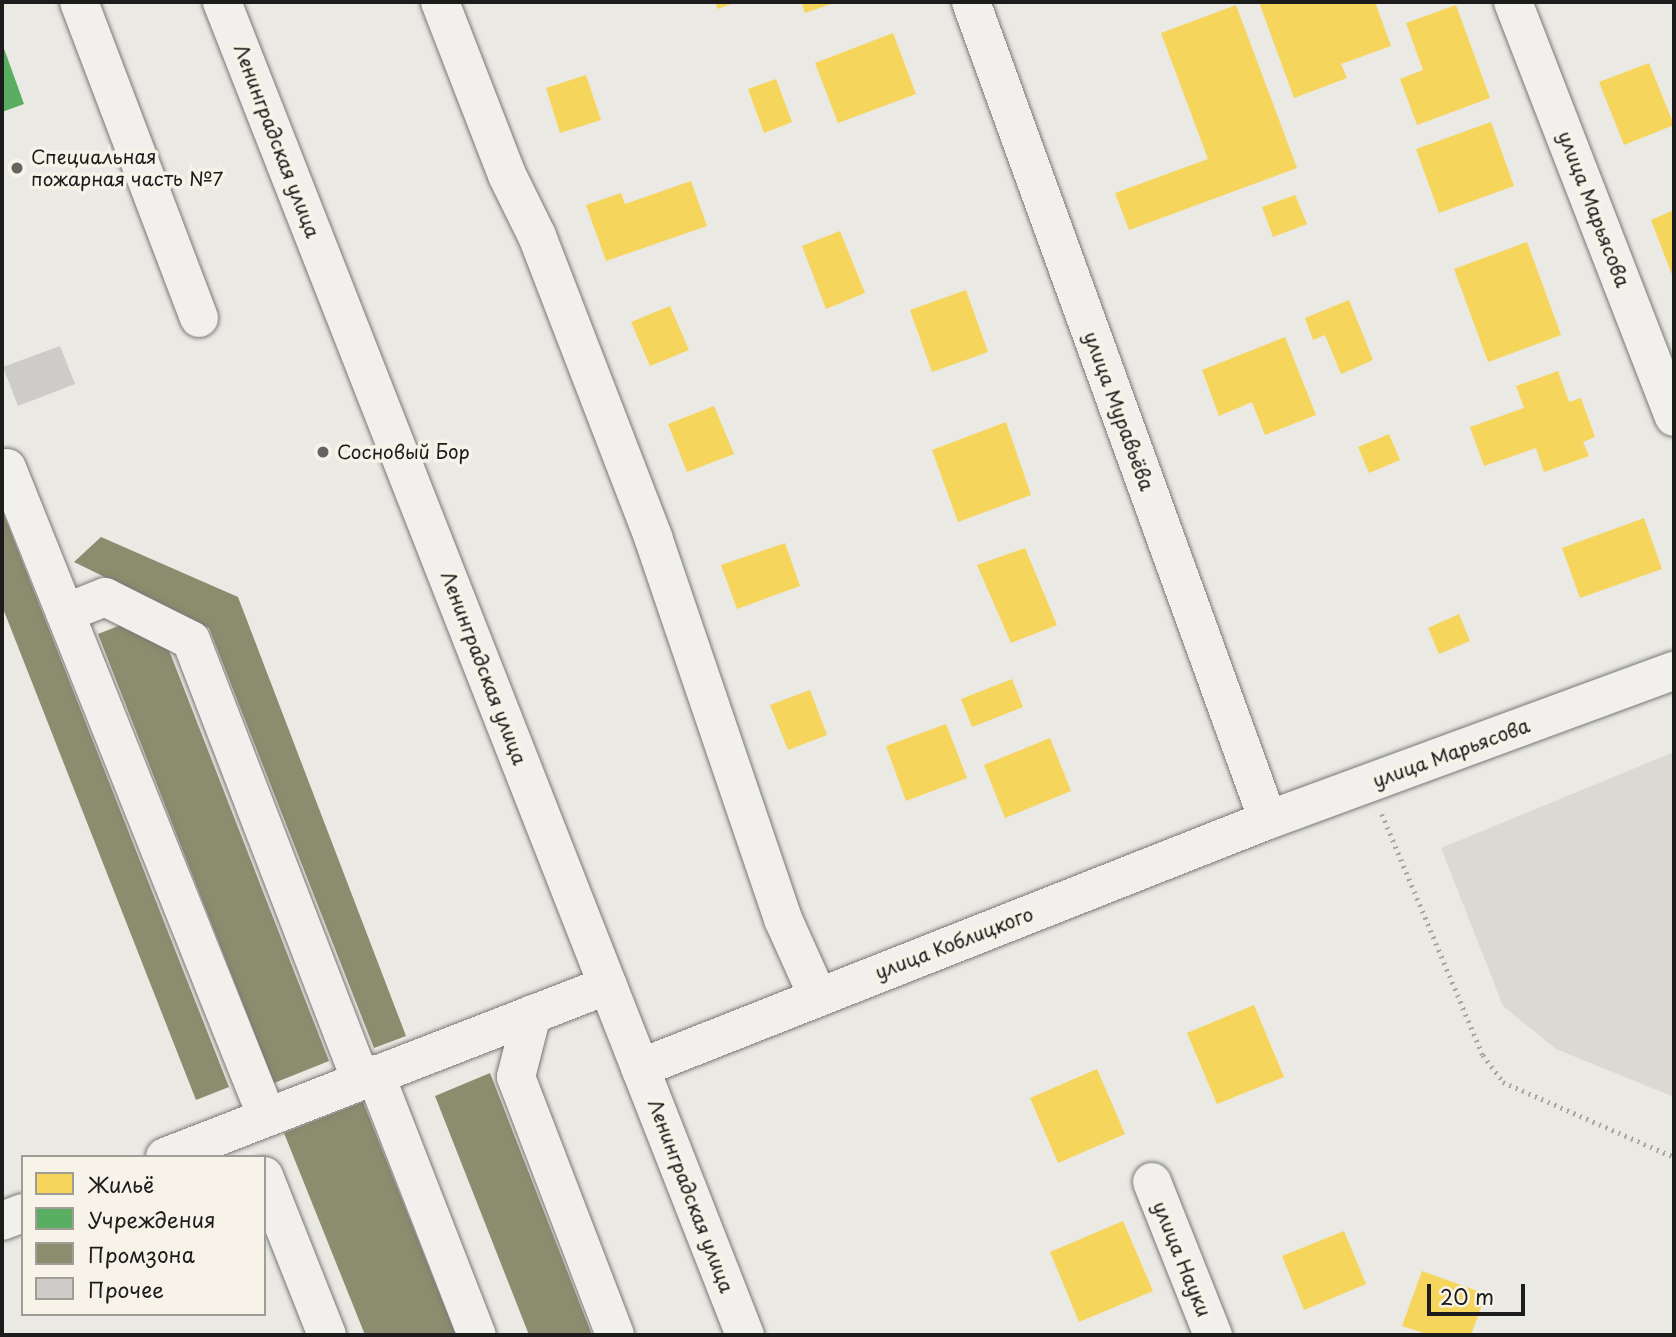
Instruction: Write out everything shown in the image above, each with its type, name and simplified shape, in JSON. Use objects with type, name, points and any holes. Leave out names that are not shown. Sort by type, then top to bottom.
[{"type":"street","points":[[79,2],[200,318]]},
{"type":"street","name":"Ленинградская улица","points":[[222,2],[745,1335]]},
{"type":"street","points":[[440,2],[507,175],[537,236],[653,537],[783,919],[818,997]]},
{"type":"street","name":"улица Муравьёва","points":[[971,2],[1268,820]]},
{"type":"street","name":"улица Марьясова","points":[[1513,2],[1674,417]]},
{"type":"street","points":[[7,468],[65,613],[256,1133]]},
{"type":"street","points":[[65,613],[105,597],[191,639],[368,1077],[477,1335]]},
{"type":"street","name":"улица Марьясова","points":[[1268,820],[1674,671]]},
{"type":"street","name":"улица Коблицкого","points":[[640,1068],[1268,820]]},
{"type":"street","points":[[173,1155],[256,1133],[368,1077],[608,985]]},
{"type":"street","points":[[532,1014],[516,1077],[615,1335]]},
{"type":"street","points":[[266,1181],[327,1335]]},
{"type":"street","name":"улица Науки","points":[[1152,1182],[1213,1335]]},
{"type":"street","points":[[2,1221],[21,1214]]},
{"type":"path","points":[[1370,783],[1483,1055],[1503,1082],[1674,1157]]},
{"type":"shaded area","points":[[1674,752],[1674,1097],[1556,1049],[1503,1006],[1441,848]]},
{"type":"building: Жильё","points":[[715,2],[736,2],[718,9]]},
{"type":"building: Жильё","points":[[801,2],[837,2],[805,13]]},
{"type":"building: Жильё","points":[[1259,2],[1375,2],[1391,46],[1341,64],[1347,78],[1294,98]]},
{"type":"building: Жильё","points":[[1236,5],[1297,168],[1129,230],[1115,193],[1208,159],[1161,33]]},
{"type":"building: Жильё","points":[[1456,5],[1490,98],[1417,125],[1400,79],[1423,70],[1406,23]]},
{"type":"building: Жильё","points":[[893,33],[916,94],[838,123],[815,63]]},
{"type":"building: Жильё","points":[[1649,63],[1674,125],[1624,145],[1599,82]]},
{"type":"building: Жильё","points":[[586,75],[601,120],[560,133],[546,88]]},
{"type":"building: Жильё","points":[[776,79],[792,122],[764,133],[748,89]]},
{"type":"building: Жильё","points":[[1491,122],[1514,186],[1439,213],[1416,149]]},
{"type":"building: Жильё","points":[[691,181],[707,226],[606,261],[586,205],[621,193],[625,204]]},
{"type":"building: Жильё","points":[[1295,195],[1307,224],[1273,237],[1262,207]]},
{"type":"building: Жильё","points":[[1674,210],[1674,280],[1651,220]]},
{"type":"building: Жильё","points":[[840,231],[865,293],[826,309],[802,246]]},
{"type":"building: Жильё","points":[[1527,242],[1561,335],[1488,362],[1454,269]]},
{"type":"building: Жильё","points":[[966,290],[988,352],[932,372],[910,310]]},
{"type":"building: Жильё","points":[[1349,300],[1373,360],[1341,374],[1325,335],[1313,340],[1305,318]]},
{"type":"building: Жильё","points":[[670,306],[689,350],[650,366],[631,322]]},
{"type":"building: Жильё","points":[[1285,337],[1316,415],[1265,435],[1252,402],[1219,416],[1202,370]]},
{"type":"building: Жильё","points":[[1558,371],[1569,402],[1581,398],[1595,437],[1583,442],[1589,456],[1544,472],[1536,448],[1484,466],[1470,427],[1524,408],[1516,386]]},
{"type":"building: Жильё","points":[[714,406],[734,454],[687,472],[668,424]]},
{"type":"building: Жильё","points":[[1006,422],[1031,495],[958,522],[932,450]]},
{"type":"building: Жильё","points":[[1389,434],[1400,460],[1369,473],[1358,447]]},
{"type":"building: Жильё","points":[[1644,518],[1662,569],[1580,598],[1562,548]]},
{"type":"building: Жильё","points":[[785,543],[800,586],[737,609],[721,565]]},
{"type":"building: Жильё","points":[[1025,548],[1057,625],[1011,643],[977,565]]},
{"type":"building: Жильё","points":[[1459,614],[1470,641],[1439,654],[1428,628]]},
{"type":"building: Жильё","points":[[1012,679],[1023,707],[972,727],[961,699]]},
{"type":"building: Жильё","points":[[810,690],[827,735],[788,750],[770,705]]},
{"type":"building: Жильё","points":[[946,724],[967,778],[906,801],[886,746]]},
{"type":"building: Жильё","points":[[1050,738],[1071,791],[1005,818],[984,765]]},
{"type":"building: Жильё","points":[[1254,1005],[1284,1077],[1217,1104],[1187,1033]]},
{"type":"building: Жильё","points":[[1097,1069],[1125,1134],[1058,1163],[1030,1098]]},
{"type":"building: Жильё","points":[[1123,1221],[1153,1291],[1079,1322],[1050,1252]]},
{"type":"building: Жильё","points":[[1344,1231],[1366,1284],[1304,1310],[1282,1256]]},
{"type":"building: Жильё","points":[[1422,1271],[1486,1294],[1471,1335],[1430,1335],[1402,1326]]},
{"type":"building: Учреждения","points":[[2,43],[24,104],[2,112]]},
{"type":"building: Промзона","points":[[2,510],[229,1087],[196,1100],[2,606]]},
{"type":"building: Промзона","points":[[101,537],[238,597],[406,1036],[374,1048],[209,628],[74,562]]},
{"type":"building: Промзона","points":[[126,623],[165,640],[329,1061],[274,1083],[98,634]]},
{"type":"building: Промзона","points":[[490,1073],[592,1335],[529,1335],[435,1096]]},
{"type":"building: Промзона","points":[[363,1102],[456,1335],[365,1335],[284,1133]]},
{"type":"building: Прочее","points":[[60,346],[75,384],[18,406],[3,367]]},
{"type":"place","name":"Специальная пожарная часть №7","points":[[17,168]]},
{"type":"place","name":"Сосновый Бор","points":[[323,452]]}]
